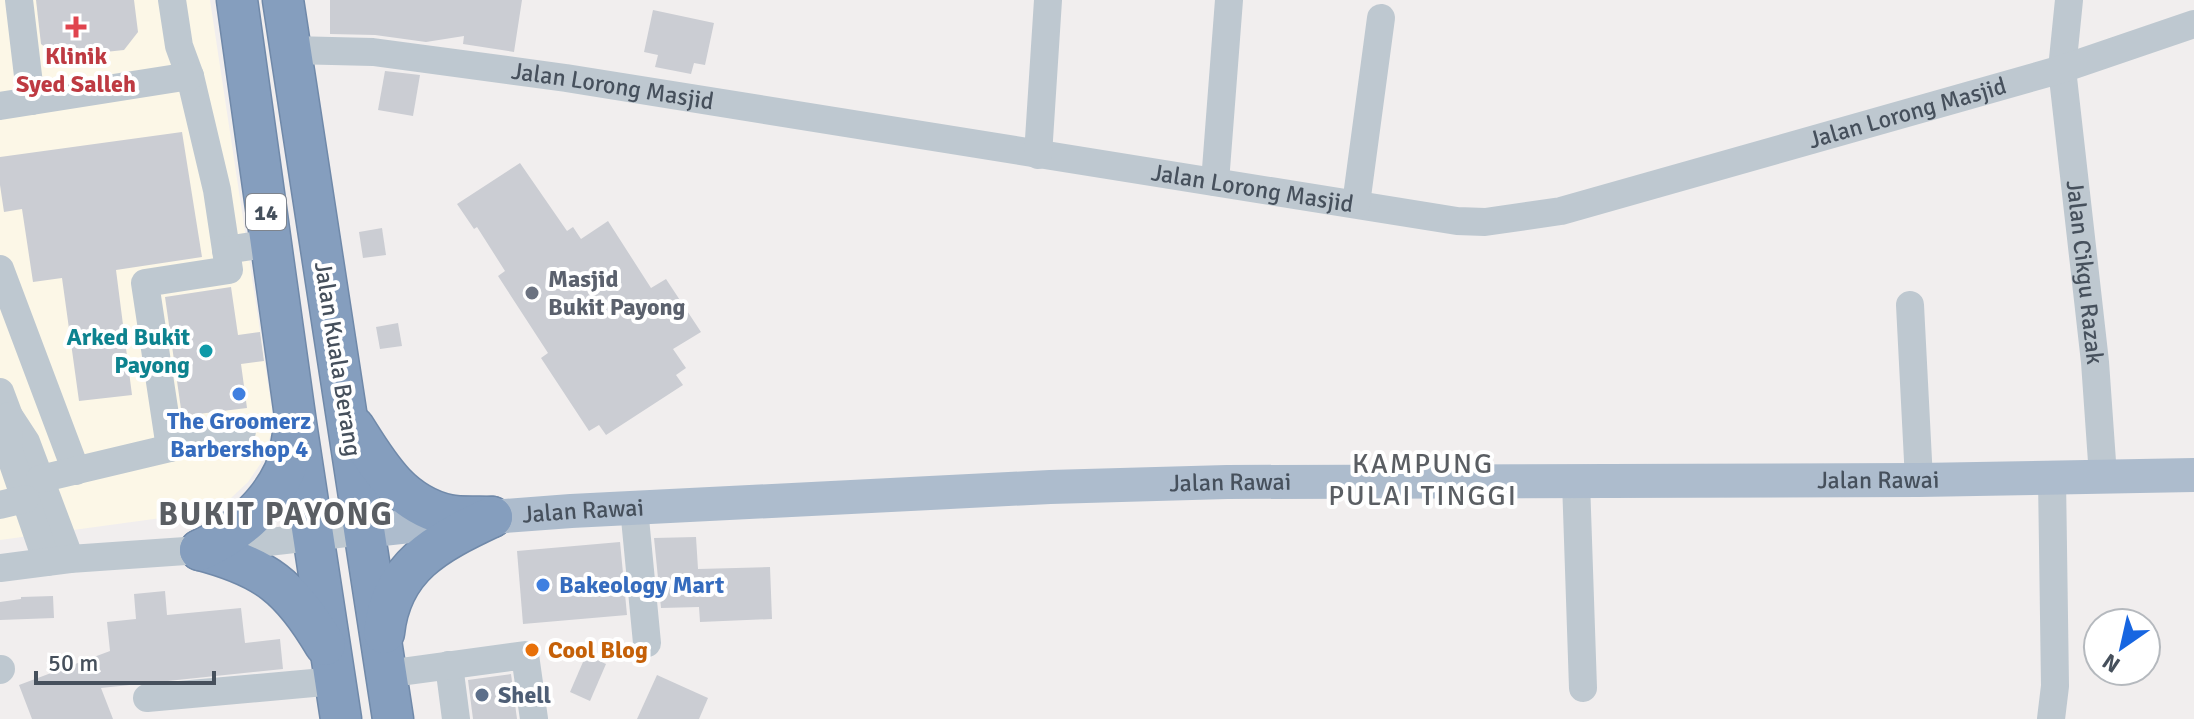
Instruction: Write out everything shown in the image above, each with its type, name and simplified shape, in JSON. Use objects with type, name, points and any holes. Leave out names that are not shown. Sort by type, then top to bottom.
[{"type":"highway","name":"Jalan Kuala Berang","points":[[237,0],[336,685]]},
{"type":"highway","name":"Jalan Kuala Berang","points":[[283,0],[393,719]]},
{"type":"highway","points":[[347,416],[379,468],[402,492],[448,515],[492,517]]},
{"type":"highway","points":[[200,550],[222,540],[242,525],[274,489],[285,469],[296,423]]},
{"type":"highway","points":[[385,661],[386,613],[397,588],[415,562],[441,543],[492,517]]},
{"type":"highway","points":[[200,550],[237,560],[281,586],[308,616],[336,685]]},
{"type":"main road","name":"Jalan Rawai","points":[[364,531],[492,517],[634,508],[1035,487],[1198,482],[1919,480],[2194,475]]},
{"type":"street","points":[[19,0],[31,101]]},
{"type":"street","points":[[170,448],[145,283],[229,270],[217,190],[190,76],[179,46],[172,0]]},
{"type":"street","points":[[1038,155],[1048,0]]},
{"type":"street","points":[[1215,182],[1229,0]]},
{"type":"street","name":"Jalan Cikgu Razak","points":[[2069,0],[2062,69],[2095,362],[2103,476]]},
{"type":"street","points":[[1356,204],[1381,18]]},
{"type":"street","name":"Jalan Lorong Masjid","points":[[291,50],[373,52],[566,78],[1457,221],[1485,222],[1536,217],[2062,69],[2194,24]]},
{"type":"street","points":[[0,106],[190,76]]},
{"type":"street","points":[[226,250],[271,243]]},
{"type":"street","points":[[0,269],[76,471]]},
{"type":"street","points":[[1910,305],[1919,480]]},
{"type":"street","points":[[5,404],[26,442],[22,494],[58,560]]},
{"type":"street","points":[[22,494],[76,471],[242,431]]},
{"type":"street","points":[[2051,719],[2055,686],[2052,478]]},
{"type":"street","points":[[1576,481],[1583,688]]},
{"type":"street","points":[[634,508],[647,643]]},
{"type":"street","points":[[0,568],[364,531]]},
{"type":"street","points":[[385,661],[449,665],[525,655],[534,719]]},
{"type":"street","points":[[449,665],[456,719]]},
{"type":"street","points":[[147,698],[336,685]]},
{"type":"shaded area","points":[[0,0],[210,0],[273,417],[272,431],[261,463],[248,482],[231,498],[205,512],[0,540]]},
{"type":"building","points":[[36,0],[134,0],[138,32],[124,50],[58,57],[41,44]]},
{"type":"building","points":[[330,0],[522,0],[514,52],[463,44],[464,36],[426,42],[375,35],[330,34]]},
{"type":"building","points":[[653,10],[714,23],[705,65],[694,63],[691,74],[655,67],[658,55],[644,52]]},
{"type":"building","points":[[385,71],[420,75],[413,116],[378,110]]},
{"type":"building","points":[[182,132],[202,257],[116,270],[132,395],[79,401],[62,278],[33,282],[22,209],[4,212],[0,157]]},
{"type":"building","points":[[520,163],[567,231],[573,227],[581,239],[608,221],[651,288],[666,279],[701,332],[673,349],[686,368],[676,375],[683,385],[606,435],[599,425],[589,431],[541,358],[548,353],[498,276],[505,271],[477,227],[474,229],[457,204]]},
{"type":"building","points":[[382,228],[386,255],[363,258],[359,232]]},
{"type":"building","name":"Arked Bukit Payong","points":[[231,287],[238,335],[260,332],[264,361],[241,364],[247,408],[182,416],[165,297]]},
{"type":"building","points":[[398,323],[402,346],[380,349],[376,327]]},
{"type":"building","points":[[696,537],[698,569],[770,567],[772,619],[700,622],[699,607],[661,608],[654,538]]},
{"type":"building","points":[[620,542],[627,615],[523,624],[517,551]]},
{"type":"building","points":[[165,591],[167,615],[241,608],[245,643],[280,639],[283,669],[101,688],[113,719],[32,719],[19,685],[110,651],[107,622],[136,619],[134,594]]},
{"type":"building","points":[[53,596],[54,618],[0,620],[0,602],[21,597]]},
{"type":"building","points":[[586,655],[606,664],[590,701],[570,692]]},
{"type":"building","points":[[511,674],[517,719],[473,719],[468,680]]},
{"type":"building","points":[[657,675],[708,698],[699,719],[637,719]]},
{"type":"place","name":"Klinik Syed Salleh","points":[[76,27]]},
{"type":"place","name":"Masjid Bukit Payong","points":[[532,293]]},
{"type":"place","name":"Arked Bukit Payong","points":[[206,351]]},
{"type":"place","name":"The Groomerz Barbershop 4","points":[[239,394]]},
{"type":"place","name":"Bakeology Mart","points":[[543,585]]},
{"type":"place","name":"Cool Blog","points":[[532,650]]},
{"type":"place","name":"Shell","points":[[482,695]]},
{"type":"district","name":"KAMPUNG PULAI TINGGI","points":[[1423,479]]},
{"type":"district","name":"BUKIT PAYONG","points":[[276,514]]}]
